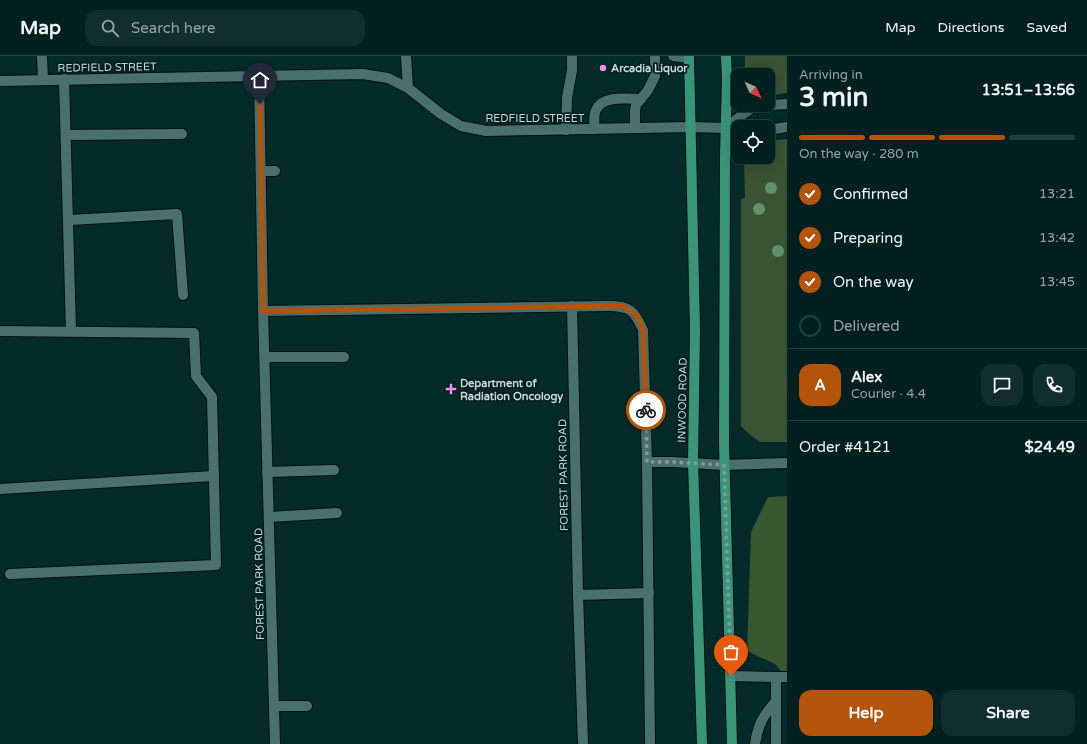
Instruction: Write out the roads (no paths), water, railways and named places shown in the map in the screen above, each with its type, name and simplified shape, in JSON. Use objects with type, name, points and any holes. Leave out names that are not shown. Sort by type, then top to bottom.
[{"type":"main road","points":[[726,56],[724,465],[732,744]]},
{"type":"main road","name":"INWOOD ROAD","points":[[689,57],[695,330],[693,462],[702,744]]},
{"type":"street","points":[[42,56],[43,80]]},
{"type":"street","points":[[406,56],[408,88]]},
{"type":"street","points":[[566,130],[567,98],[572,70],[572,56]]},
{"type":"street","points":[[635,128],[636,105],[648,90],[655,76],[655,56]]},
{"type":"street","points":[[674,56],[689,57]]},
{"type":"street","name":"REDFIELD STREET","points":[[0,80],[363,74],[388,78],[408,88],[442,114],[461,126],[486,131],[691,127],[731,129]]},
{"type":"street","name":"FOREST PARK ROAD","points":[[259,76],[263,311],[275,744]]},
{"type":"street","points":[[64,79],[71,331]]},
{"type":"street","points":[[594,129],[595,112],[600,104],[605,100],[642,99]]},
{"type":"street","points":[[726,128],[755,106],[787,104]]},
{"type":"street","points":[[775,129],[787,127]]},
{"type":"street","points":[[66,135],[182,134]]},
{"type":"street","points":[[261,171],[275,171]]},
{"type":"street","points":[[69,220],[177,214],[182,295]]},
{"type":"street","name":"FOREST PARK ROAD","points":[[572,306],[578,595],[583,744]]},
{"type":"street","points":[[263,311],[622,306],[630,310],[638,318],[643,330],[647,462],[650,744]]},
{"type":"street","points":[[0,331],[194,333],[196,376],[212,397],[216,565],[10,574]]},
{"type":"street","points":[[265,357],[344,357]]},
{"type":"street","points":[[647,462],[693,462],[724,465],[787,463]]},
{"type":"street","points":[[267,472],[334,470]]},
{"type":"street","points":[[0,489],[213,476]]},
{"type":"street","points":[[269,517],[337,513]]},
{"type":"street","points":[[578,595],[649,593]]},
{"type":"street","points":[[731,676],[787,677]]},
{"type":"street","points":[[776,676],[776,744]]},
{"type":"street","points":[[755,744],[757,731],[764,716],[776,701]]},
{"type":"street","points":[[274,706],[307,706]]},
{"type":"place","name":"Arcadia Liquor","points":[[603,68]]},
{"type":"place","name":"Department of Radiation Oncology","points":[[451,389]]}]
